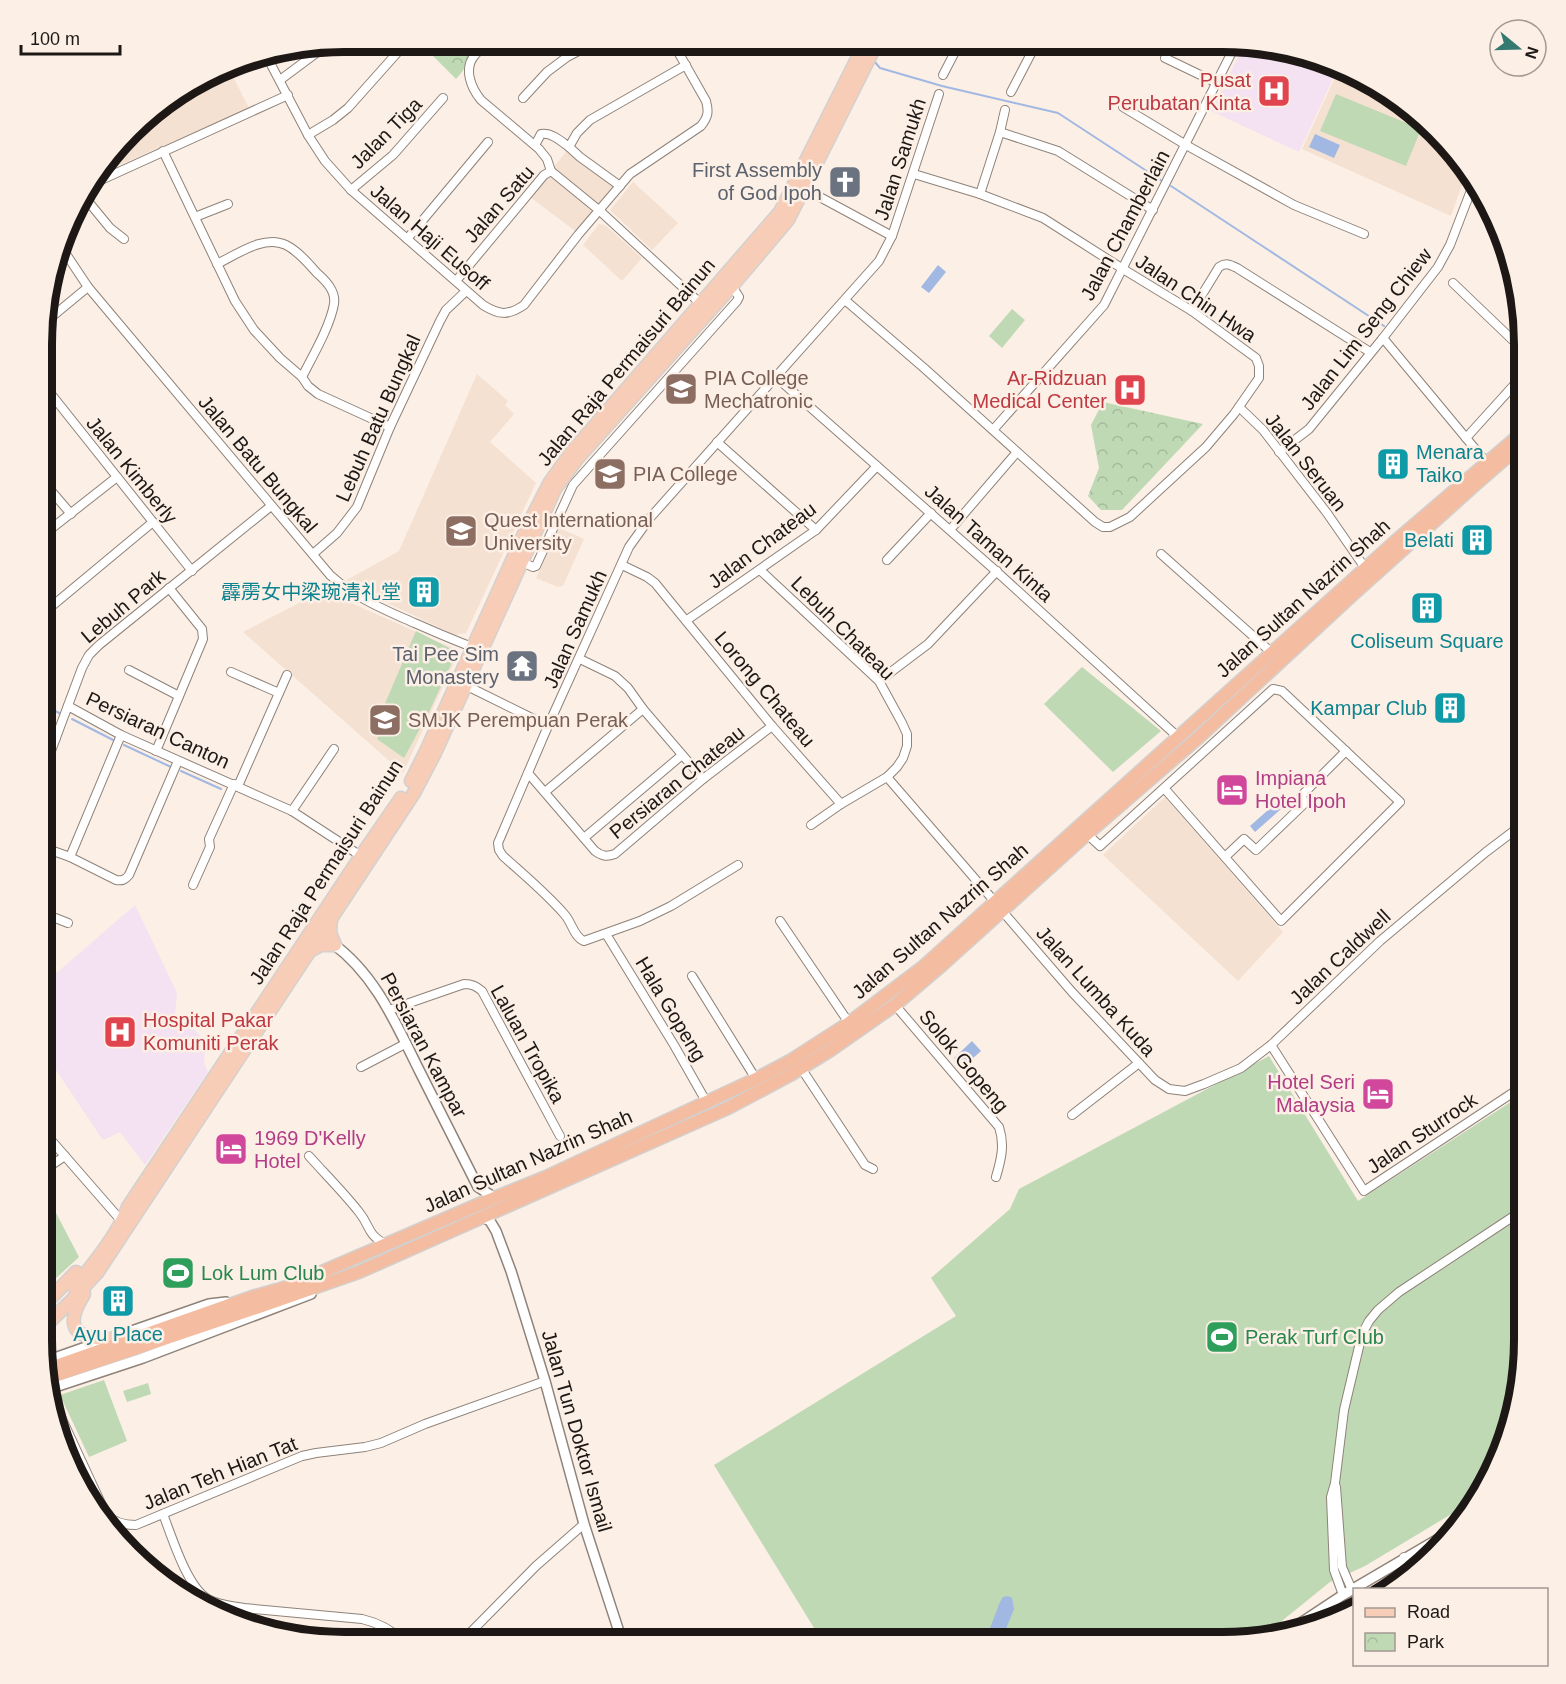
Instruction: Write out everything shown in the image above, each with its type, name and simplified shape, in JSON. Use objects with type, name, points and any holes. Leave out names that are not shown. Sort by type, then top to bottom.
[{"type":"highway","name":"Jalan Sultan Nazrin Shah","points":[[54,1367],[338,1281],[728,1108],[801,1068],[895,1005],[1178,736],[1365,568],[1514,439]]},
{"type":"highway","name":"Jalan Sultan Nazrin Shah","points":[[55,1375],[210,1318],[252,1298],[287,1287],[472,1207],[546,1178],[707,1103],[790,1061],[849,1023],[923,967],[1087,834],[1199,737],[1514,451]]},
{"type":"highway","points":[[1232,688],[1238,686],[1249,690]]},
{"type":"highway","points":[[1178,736],[1181,740],[1187,741],[1218,712],[1230,707]]},
{"type":"main road","name":"Jalan Raja Permaisuri Bainun","points":[[52,1309],[79,1281],[105,1247],[128,1207],[306,947],[320,934],[327,915],[361,856],[407,790],[528,525],[550,482],[570,454],[780,212],[861,52]]},
{"type":"main road","name":"Jalan Raja Permaisuri Bainun","points":[[52,1319],[97,1273],[327,915],[414,793],[435,753],[555,489],[577,459],[788,220],[873,52]]},
{"type":"main road","points":[[472,647],[480,645],[494,623]]},
{"type":"main road","points":[[306,947],[335,945],[327,915]]},
{"type":"main road","points":[[52,1297],[73,1276],[128,1207]]},
{"type":"main road","points":[[97,1273],[75,1310],[72,1322],[82,1334],[95,1338],[113,1339]]},
{"type":"street","points":[[478,52],[470,62],[468,70],[475,93],[535,144],[547,159],[551,171]]},
{"type":"street","points":[[523,98],[547,72],[577,52]]},
{"type":"street","name":"Jalan Haji Eusoff","points":[[270,62],[308,135],[325,161],[351,190],[483,305],[494,312],[506,314],[524,305],[630,174],[701,126],[707,118],[709,110],[706,101],[678,52]]},
{"type":"street","points":[[943,75],[955,52]]},
{"type":"street","points":[[1011,92],[1032,52]]},
{"type":"street","points":[[308,135],[348,108],[397,53]]},
{"type":"street","name":"Jalan Chamberlain","points":[[993,430],[1098,313],[1109,297],[1232,53]]},
{"type":"street","points":[[280,80],[315,54]]},
{"type":"street","points":[[1165,58],[1217,83]]},
{"type":"street","points":[[569,147],[577,133],[590,120],[686,65]]},
{"type":"street","name":"Jalan Samukh","points":[[606,934],[584,941],[578,938],[570,921],[559,908],[503,856],[498,843],[500,835],[629,548],[639,532],[717,442],[879,261],[892,236],[939,94]]},
{"type":"street","points":[[105,178],[288,95]]},
{"type":"street","name":"Jalan Tiga","points":[[351,190],[393,154],[443,98]]},
{"type":"street","points":[[1123,107],[1294,205],[1364,234]]},
{"type":"street","points":[[980,194],[1005,110]]},
{"type":"street","points":[[1000,132],[1058,151],[1153,210]]},
{"type":"street","points":[[535,144],[541,134],[549,134],[620,186]]},
{"type":"street","points":[[407,239],[488,142]]},
{"type":"street","points":[[163,151],[234,301],[254,330],[318,394],[390,427]]},
{"type":"street","name":"Jalan Satu","points":[[456,281],[544,175],[551,171],[600,211]]},
{"type":"street","name":"Jalan Chin Hwa","points":[[845,300],[1103,527],[1110,527],[1130,517],[1206,447],[1239,407],[1259,378],[1256,358],[1192,311],[1043,218],[980,194],[914,174]]},
{"type":"street","name":"Jalan Samukh","points":[[805,189],[892,236]]},
{"type":"street","name":"Jalan Lim Seng Chiew","points":[[1279,452],[1309,429],[1438,267],[1470,191]]},
{"type":"street","points":[[89,204],[110,228],[124,239]]},
{"type":"street","points":[[195,217],[228,204]]},
{"type":"street","points":[[600,211],[700,304],[710,303],[731,287]]},
{"type":"street","points":[[217,264],[257,245],[276,242],[293,249],[327,282],[333,292],[334,303],[331,316],[302,377]]},
{"type":"street","name":"Jalan Batu Bungkal","points":[[67,255],[88,287],[330,575],[366,601],[472,647]]},
{"type":"street","points":[[1192,311],[1219,267],[1228,264],[1370,352]]},
{"type":"street","points":[[1453,283],[1514,342]]},
{"type":"street","points":[[54,315],[88,287]]},
{"type":"street","name":"Jalan Raja Permaisuri Bainun","points":[[522,561],[533,567],[536,566],[573,485],[737,302],[739,297],[731,287]]},
{"type":"street","name":"Lebuh Batu Bungkal","points":[[313,554],[337,533],[357,507],[390,427],[440,321],[446,310],[466,291]]},
{"type":"street","points":[[1383,338],[1486,462]]},
{"type":"street","name":"Jalan Taman Kinta","points":[[776,377],[931,513],[1178,736]]},
{"type":"street","points":[[1466,438],[1514,385]]},
{"type":"street","name":"Jalan Kimberly","points":[[52,397],[192,571]]},
{"type":"street","name":"Jalan Seruan","points":[[1239,407],[1263,430],[1327,513],[1365,568]]},
{"type":"street","points":[[717,442],[816,530]]},
{"type":"street","points":[[950,530],[1017,452]]},
{"type":"street","name":"Jalan Chateau","points":[[687,620],[816,530],[877,466]]},
{"type":"street","points":[[52,528],[117,477]]},
{"type":"street","points":[[52,492],[70,514]]},
{"type":"street","name":"Lebuh Park","points":[[52,749],[89,655],[271,506]]},
{"type":"street","points":[[548,506],[560,512]]},
{"type":"street","points":[[886,560],[931,513]]},
{"type":"street","points":[[52,606],[153,522]]},
{"type":"street","points":[[1161,554],[1271,652]]},
{"type":"street","name":"Lorong Chateau","points":[[622,565],[655,583],[772,726],[841,804]]},
{"type":"street","name":"Lebuh Chateau","points":[[760,570],[879,681],[907,735],[907,746],[903,758],[887,777]]},
{"type":"street","points":[[879,681],[928,645],[997,572]]},
{"type":"street","points":[[156,751],[202,645],[203,634],[202,629],[169,588]]},
{"type":"street","points":[[580,659],[615,676],[628,688],[703,779]]},
{"type":"street","points":[[129,670],[179,696]]},
{"type":"street","points":[[231,672],[279,693]]},
{"type":"street","points":[[236,785],[287,675]]},
{"type":"street","points":[[465,685],[549,726]]},
{"type":"street","points":[[1087,834],[1100,846],[1273,689],[1282,691],[1400,802],[1281,921],[1164,788]]},
{"type":"street","points":[[1249,690],[1259,702]]},
{"type":"street","name":"Persiaran Canton","points":[[68,706],[178,762],[292,811],[361,856]]},
{"type":"street","points":[[544,792],[643,709]]},
{"type":"street","name":"Persiaran Chateau","points":[[528,774],[584,838],[601,855],[608,856],[615,854],[703,779],[772,726]]},
{"type":"street","points":[[70,857],[121,735]]},
{"type":"street","points":[[52,736],[56,738]]},
{"type":"street","points":[[1196,759],[1193,747],[1199,737]]},
{"type":"street","points":[[292,811],[334,749]]},
{"type":"street","points":[[1226,857],[1244,839],[1256,850],[1305,803],[1301,796],[1346,751]]},
{"type":"street","points":[[584,838],[682,755]]},
{"type":"street","points":[[52,851],[116,880],[126,879],[178,762]]},
{"type":"street","points":[[811,825],[887,777]]},
{"type":"street","name":"Jalan Lumba Kuda","points":[[887,777],[1072,992],[1155,1080],[1169,1089]]},
{"type":"street","name":"Persiaran Canton","points":[[193,885],[210,847],[209,840],[236,785]]},
{"type":"street","name":"Jalan Caldwell","points":[[1169,1089],[1185,1090],[1241,1068],[1271,1045],[1380,941],[1514,831]]},
{"type":"street","points":[[606,934],[671,906],[738,865]]},
{"type":"street","points":[[52,917],[68,923]]},
{"type":"street","points":[[780,921],[849,1023]]},
{"type":"street","name":"Persiaran Kampar","points":[[320,934],[335,945],[370,979],[389,1010],[478,1188]]},
{"type":"street","name":"Hala Gopeng","points":[[606,934],[707,1103]]},
{"type":"street","points":[[692,976],[756,1079]]},
{"type":"street","name":"Laluan Tropika","points":[[389,1010],[464,984],[478,987],[560,1136]]},
{"type":"street","name":"Solok Gopeng","points":[[895,1005],[999,1127],[1002,1137],[1002,1155],[996,1177]]},
{"type":"street","points":[[361,1067],[405,1044]]},
{"type":"street","name":"Jalan Sturrock","points":[[1271,1045],[1364,1191],[1514,1092]]},
{"type":"street","points":[[1072,1115],[1139,1063]]},
{"type":"street","points":[[801,1068],[865,1165],[873,1168]]},
{"type":"street","points":[[52,1141],[118,1217]]},
{"type":"street","points":[[52,1165],[65,1156]]},
{"type":"street","points":[[309,1156],[361,1215],[375,1238],[385,1245]]},
{"type":"street","points":[[478,1188],[495,1198]]},
{"type":"street","points":[[472,1207],[478,1198],[478,1188]]},
{"type":"street","points":[[496,1231],[497,1219],[501,1210]]},
{"type":"street","points":[[1347,1592],[1335,1570],[1331,1497],[1335,1483],[1344,1410],[1362,1334],[1378,1310],[1399,1292],[1514,1216]]},
{"type":"street","name":"Jalan Tun Doktor Ismail","points":[[484,1218],[490,1221],[496,1231],[545,1381],[584,1524],[619,1632]]},
{"type":"street","points":[[57,1387],[169,1349],[300,1299],[338,1281]]},
{"type":"street","points":[[53,1359],[209,1304],[252,1298]]},
{"type":"street","name":"Jalan Teh Hian Tat","points":[[116,1521],[136,1525],[302,1456],[381,1443],[425,1424],[545,1381]]},
{"type":"street","name":"Jalan Teh Hian Tat","points":[[65,1425],[99,1497]]},
{"type":"street","points":[[163,1514],[189,1577],[200,1592]]},
{"type":"street","points":[[471,1632],[536,1566],[584,1524]]},
{"type":"street","points":[[1404,1557],[1440,1533]]},
{"type":"street","points":[[1354,1588],[1430,1544]]},
{"type":"street","points":[[1404,1557],[1408,1564]]},
{"type":"street","points":[[1307,1619],[1353,1588]]},
{"type":"street","points":[[222,1604],[362,1619],[376,1622],[392,1632]]},
{"type":"shaded area","name":"Pusat Perubatan Kinta","points":[[1240,53],[1297,62],[1334,76],[1299,152],[1211,111]]},
{"type":"shaded area","points":[[232,75],[249,108],[112,168],[138,138],[167,113],[199,92]]},
{"type":"shaded area","points":[[1336,76],[1384,102],[1414,125],[1441,152],[1463,181],[1451,216],[1302,149]]},
{"type":"shaded area","points":[[569,148],[618,186],[578,233],[530,197]]},
{"type":"shaded area","points":[[633,182],[678,223],[652,250],[610,210]]},
{"type":"shaded area","points":[[599,224],[605,225],[642,258],[622,281],[583,245]]},
{"type":"shaded area","points":[[477,374],[508,401],[505,405],[514,414],[490,442],[536,483],[466,633],[455,635],[343,582],[399,551]]},
{"type":"shaded area","name":"Quest International University","points":[[559,528],[584,539],[563,586],[558,587],[536,578]]},
{"type":"shaded area","name":"SMJK Perempuan Perak","points":[[330,587],[349,602],[455,649],[457,656],[403,773],[243,632]]},
{"type":"shaded area","points":[[1165,797],[1283,932],[1238,981],[1103,855]]},
{"type":"shaded area","name":"Hospital Pakar Komuniti Perak","points":[[135,905],[177,993],[175,1015],[192,1027],[201,1037],[205,1050],[204,1063],[208,1072],[145,1165],[120,1132],[103,1140],[52,1064],[52,977]]},
{"type":"green space","points":[[429,52],[470,52],[472,54],[456,79]]},
{"type":"green space","points":[[1336,94],[1416,127],[1420,131],[1406,166],[1320,131]]},
{"type":"green space","points":[[1012,309],[1025,320],[1002,348],[989,336]]},
{"type":"green space","points":[[1103,402],[1203,424],[1122,510],[1101,510],[1088,496],[1099,468],[1091,425]]},
{"type":"green space","points":[[416,631],[453,650],[455,656],[404,758],[377,739],[390,708],[384,706]]},
{"type":"green space","points":[[1082,667],[1161,731],[1113,772],[1044,704]]},
{"type":"green space","name":"Perak Turf Club","points":[[1269,1056],[1358,1201],[1514,1100],[1514,1339],[1511,1377],[1498,1433],[1483,1469],[1464,1502],[1458,1510],[1365,1566],[1330,1582],[1275,1626],[1221,1632],[816,1632],[714,1465],[956,1316],[931,1278],[1010,1209],[1019,1189]]},
{"type":"green space","points":[[52,1205],[79,1257],[52,1282]]},
{"type":"green space","points":[[104,1380],[127,1441],[89,1457],[60,1395]]},
{"type":"green space","points":[[148,1383],[151,1394],[127,1402],[123,1391]]},
{"type":"water","points":[[1315,134],[1340,145],[1334,158],[1309,147]]},
{"type":"water","points":[[938,265],[946,272],[929,293],[921,287]]},
{"type":"water","points":[[1276,803],[1281,809],[1255,832],[1250,826]]},
{"type":"water","points":[[972,1041],[981,1051],[963,1067],[954,1058]]},
{"type":"water","points":[[1003,1597],[1012,1598],[1014,1609],[1005,1632],[988,1632],[1000,1602]]},
{"type":"waterway","points":[[874,61],[880,68],[942,86],[1058,113],[1162,181]]},
{"type":"waterway","points":[[1171,186],[1384,326]]},
{"type":"waterway","points":[[52,709],[61,714]]},
{"type":"waterway","points":[[72,719],[115,741]]},
{"type":"waterway","points":[[124,745],[171,767]]},
{"type":"waterway","points":[[181,771],[221,789]]},
{"type":"place","name":"Pusat Perubatan Kinta","points":[[1274,91]]},
{"type":"place","name":"First Assembly of God Ipoh","points":[[845,182]]},
{"type":"place","name":"PIA College Mechatronic","points":[[681,389]]},
{"type":"place","name":"Ar-Ridzuan Medical Center","points":[[1130,390]]},
{"type":"place","name":"Menara Taiko","points":[[1393,464]]},
{"type":"place","name":"PIA College","points":[[610,474]]},
{"type":"place","name":"Quest International University","points":[[461,531]]},
{"type":"place","name":"Belati","points":[[1477,540]]},
{"type":"place","name":"霹雳女中梁琬清礼堂","points":[[424,592]]},
{"type":"place","name":"Coliseum Square","points":[[1427,608]]},
{"type":"place","name":"Tai Pee Sim Monastery","points":[[522,666]]},
{"type":"place","name":"Kampar Club","points":[[1450,708]]},
{"type":"place","name":"SMJK Perempuan Perak","points":[[385,720]]},
{"type":"place","name":"Impiana Hotel Ipoh","points":[[1232,790]]},
{"type":"place","name":"Hospital Pakar Komuniti Perak","points":[[120,1032]]},
{"type":"place","name":"Hotel Seri Malaysia","points":[[1378,1094]]},
{"type":"place","name":"1969 D'Kelly Hotel","points":[[231,1149]]},
{"type":"place","name":"Lok Lum Club","points":[[178,1273]]},
{"type":"place","name":"Ayu Place","points":[[118,1301]]},
{"type":"place","name":"Perak Turf Club","points":[[1222,1337]]}]
